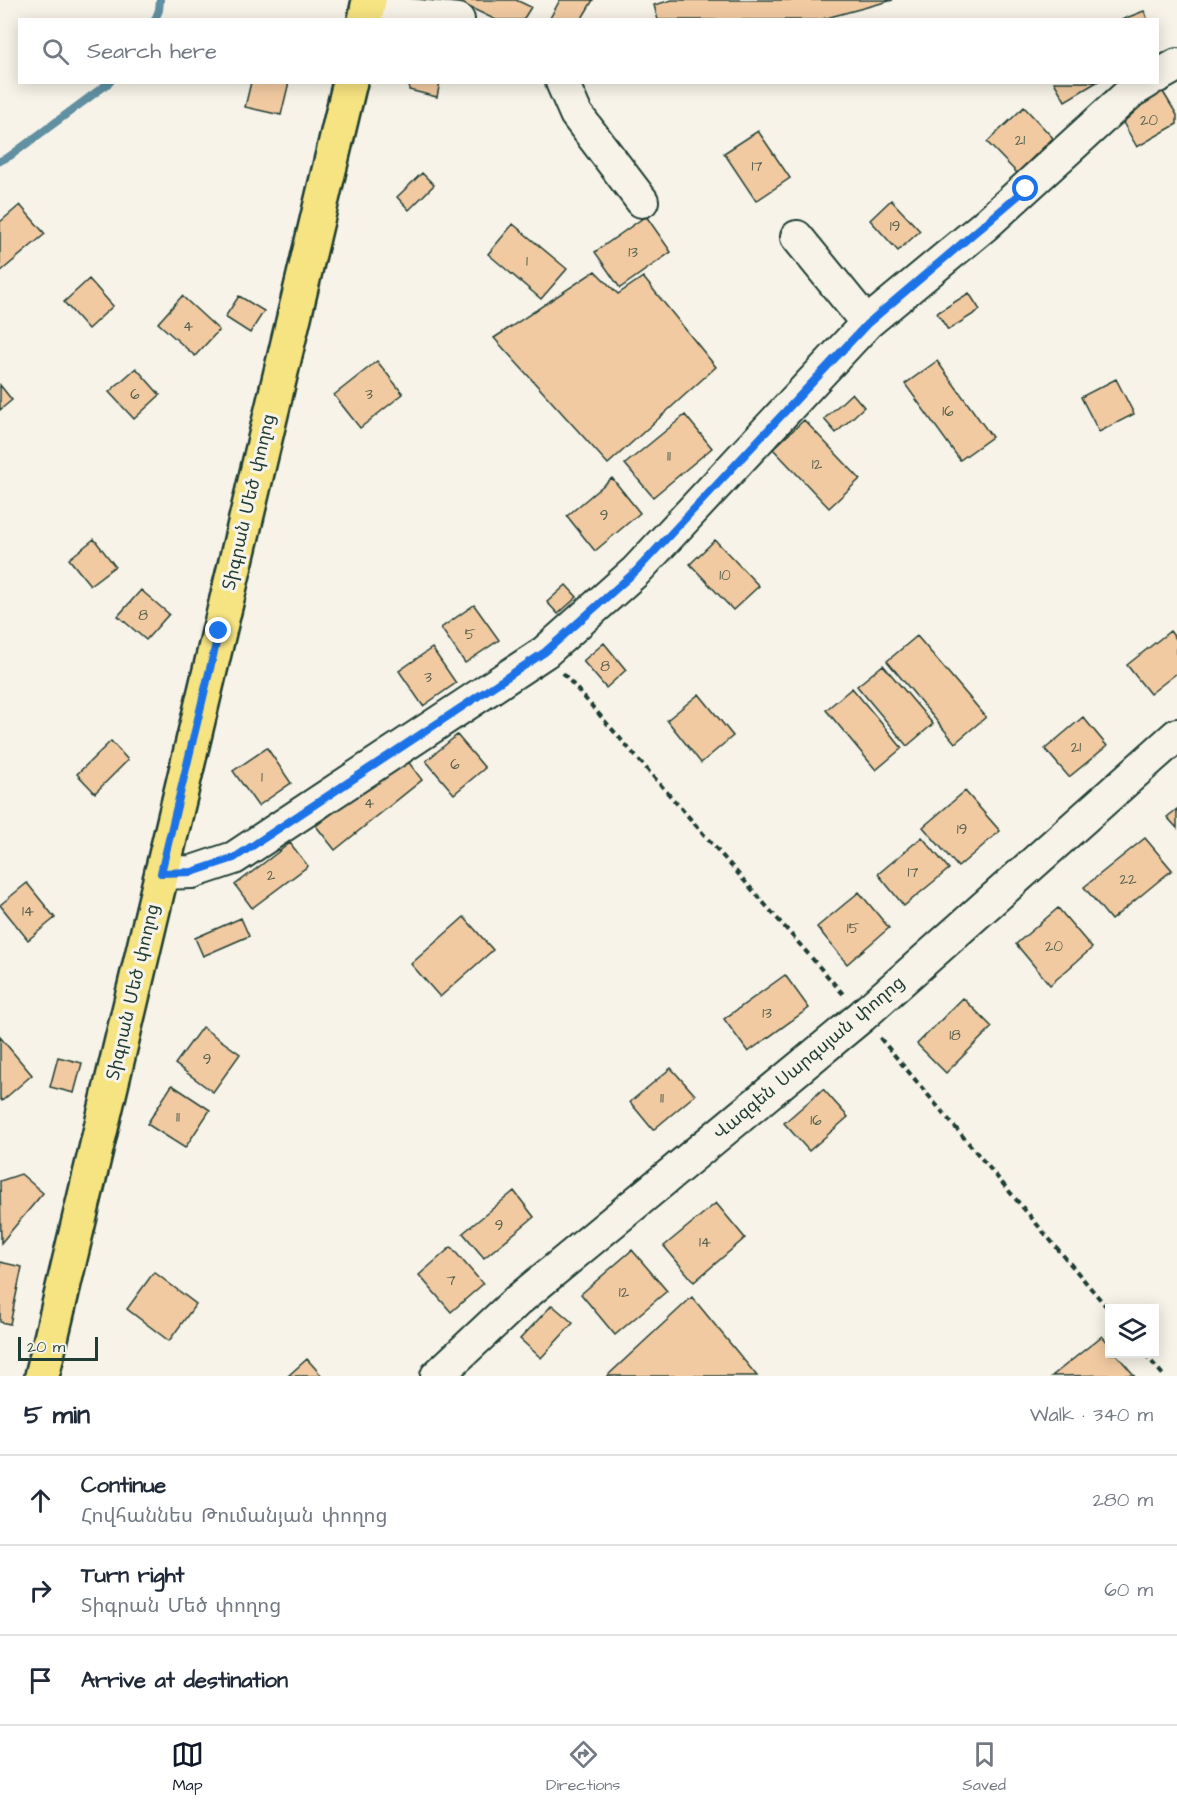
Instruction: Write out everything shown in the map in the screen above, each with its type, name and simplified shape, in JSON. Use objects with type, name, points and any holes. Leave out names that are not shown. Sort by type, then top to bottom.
[{"type":"main road","name":"Տիգրան Մեծ փողոց","points":[[42,1376],[350,84]]},
{"type":"street","points":[[367,10],[440,18]]},
{"type":"street","points":[[1159,75],[1177,65]]},
{"type":"street","points":[[563,84],[576,114],[642,201]]},
{"type":"street","points":[[161,873],[192,872],[234,858],[545,652],[636,571],[867,324],[984,226],[1132,91],[1144,84]]},
{"type":"street","points":[[796,237],[867,324]]},
{"type":"street","name":"Վազգեն Սարգսյան փողոց","points":[[437,1376],[517,1301],[862,1016],[1177,735]]},
{"type":"path","points":[[545,652],[862,1016],[1105,1305]]},
{"type":"path","points":[[1149,1358],[1164,1376]]},
{"type":"building","points":[[407,0],[516,0],[531,7],[524,18],[492,18],[467,6]]},
{"type":"building","points":[[560,0],[593,0],[582,18],[550,18]]},
{"type":"building","points":[[672,0],[893,0],[826,18],[657,18],[654,5]]},
{"type":"building","points":[[1144,11],[1147,18],[1126,18]]},
{"type":"building","points":[[251,84],[289,84],[281,115],[245,107]]},
{"type":"building","points":[[410,84],[440,84],[437,97],[409,90]]},
{"type":"building","points":[[1055,84],[1094,84],[1065,101]]},
{"type":"building","points":[[1160,87],[1177,115],[1177,124],[1137,147],[1117,112]]},
{"type":"building","points":[[1024,107],[1053,138],[1017,173],[987,142]]},
{"type":"building","points":[[758,131],[790,178],[756,201],[724,153]]},
{"type":"building","points":[[422,173],[434,185],[409,210],[397,197]]},
{"type":"building","points":[[891,200],[920,231],[898,251],[870,220]]},
{"type":"building","points":[[20,205],[45,234],[0,272],[0,222]]},
{"type":"building","points":[[646,216],[671,252],[620,288],[595,252]]},
{"type":"building","points":[[513,224],[567,269],[541,299],[488,254]]},
{"type":"building","points":[[595,271],[618,294],[643,277],[716,367],[608,464],[494,338]]},
{"type":"building","points":[[89,279],[113,306],[88,329],[64,302]]},
{"type":"building","points":[[969,293],[980,310],[948,330],[937,313]]},
{"type":"building","points":[[182,296],[219,330],[195,356],[158,323]]},
{"type":"building","points":[[239,296],[264,311],[250,333],[225,317]]},
{"type":"building","points":[[377,361],[403,394],[360,428],[334,395]]},
{"type":"building","points":[[937,361],[992,437],[960,460],[905,384]]},
{"type":"building","points":[[136,368],[160,395],[134,419],[109,392]]},
{"type":"building","points":[[1116,379],[1134,414],[1099,432],[1081,397]]},
{"type":"building","points":[[0,385],[12,400],[0,410]]},
{"type":"building","points":[[852,393],[864,407],[836,433],[824,419]]},
{"type":"building","points":[[685,415],[712,448],[653,497],[625,464]]},
{"type":"building","points":[[804,420],[860,479],[829,508],[773,449]]},
{"type":"building","points":[[612,478],[640,513],[595,551],[567,516]]},
{"type":"building","points":[[94,539],[115,566],[90,585],[69,559]]},
{"type":"building","points":[[715,540],[759,586],[733,610],[690,564]]},
{"type":"building","points":[[566,585],[577,597],[558,614],[547,602]]},
{"type":"building","points":[[141,590],[169,614],[146,640],[118,616]]},
{"type":"building","points":[[474,605],[499,640],[465,663],[441,628]]},
{"type":"building","points":[[1170,631],[1177,640],[1177,673],[1150,694],[1127,665]]},
{"type":"building","points":[[917,636],[986,717],[955,743],[887,661]]},
{"type":"building","points":[[604,643],[626,670],[606,688],[583,661]]},
{"type":"building","points":[[432,648],[456,683],[423,706],[399,671]]},
{"type":"building","points":[[883,665],[933,724],[907,746],[857,686]]},
{"type":"building","points":[[852,688],[902,748],[876,770],[826,710]]},
{"type":"building","points":[[699,694],[733,736],[701,763],[667,720]]},
{"type":"building","points":[[1083,717],[1107,746],[1069,777],[1045,749]]},
{"type":"building","points":[[457,735],[485,768],[454,794],[426,761]]},
{"type":"building","points":[[111,741],[128,760],[95,793],[77,774]]},
{"type":"building","points":[[267,748],[291,783],[258,806],[233,771]]},
{"type":"building","points":[[404,756],[422,780],[335,850],[316,826]]},
{"type":"building","points":[[965,791],[1000,831],[958,867],[923,827]]},
{"type":"building","points":[[1177,809],[1177,828],[1167,817]]},
{"type":"building","points":[[922,837],[949,869],[904,906],[878,874]]},
{"type":"building","points":[[1145,838],[1172,870],[1111,920],[1084,887]]},
{"type":"building","points":[[290,843],[308,866],[252,908],[235,885]]},
{"type":"building","points":[[27,883],[55,918],[28,940],[0,905]]},
{"type":"building","points":[[859,892],[889,928],[847,964],[817,927]]},
{"type":"building","points":[[1058,908],[1092,948],[1050,985],[1016,944]]},
{"type":"building","points":[[464,917],[493,950],[440,997],[411,964]]},
{"type":"building","points":[[241,918],[249,936],[203,956],[195,938]]},
{"type":"building","points":[[785,975],[809,1008],[748,1052],[724,1019]]},
{"type":"building","points":[[963,998],[992,1027],[946,1073],[917,1044]]},
{"type":"building","points":[[202,1027],[240,1054],[213,1092],[175,1064]]},
{"type":"building","points":[[0,1037],[32,1075],[2,1101],[0,1098]]},
{"type":"building","points":[[58,1057],[82,1063],[74,1093],[50,1087]]},
{"type":"building","points":[[671,1068],[695,1095],[653,1130],[630,1102]]},
{"type":"building","points":[[172,1085],[210,1110],[185,1148],[147,1124]]},
{"type":"building","points":[[823,1089],[848,1117],[809,1151],[784,1123]]},
{"type":"building","points":[[21,1174],[43,1193],[1,1243],[0,1181]]},
{"type":"building","points":[[514,1191],[534,1217],[484,1258],[463,1233]]},
{"type":"building","points":[[716,1203],[745,1238],[694,1282],[664,1246]]},
{"type":"building","points":[[451,1247],[483,1284],[451,1312],[419,1275]]},
{"type":"building","points":[[632,1250],[667,1291],[615,1335],[581,1294]]},
{"type":"building","points":[[0,1262],[22,1267],[10,1324],[0,1322]]},
{"type":"building","points":[[154,1272],[196,1304],[169,1341],[127,1309]]},
{"type":"building","points":[[692,1297],[757,1376],[607,1376]]},
{"type":"building","points":[[552,1305],[573,1323],[541,1358],[520,1339]]},
{"type":"building","points":[[1102,1336],[1105,1339],[1105,1358],[1119,1358],[1134,1375],[1052,1376]]},
{"type":"building","points":[[307,1359],[322,1376],[288,1376]]},
{"type":"waterway","points":[[156,18],[160,0]]},
{"type":"waterway","points":[[0,161],[107,84]]},
{"type":"route","points":[[219,631],[161,873],[192,872],[234,858],[545,652],[636,571],[867,324],[1026,189]]}]
